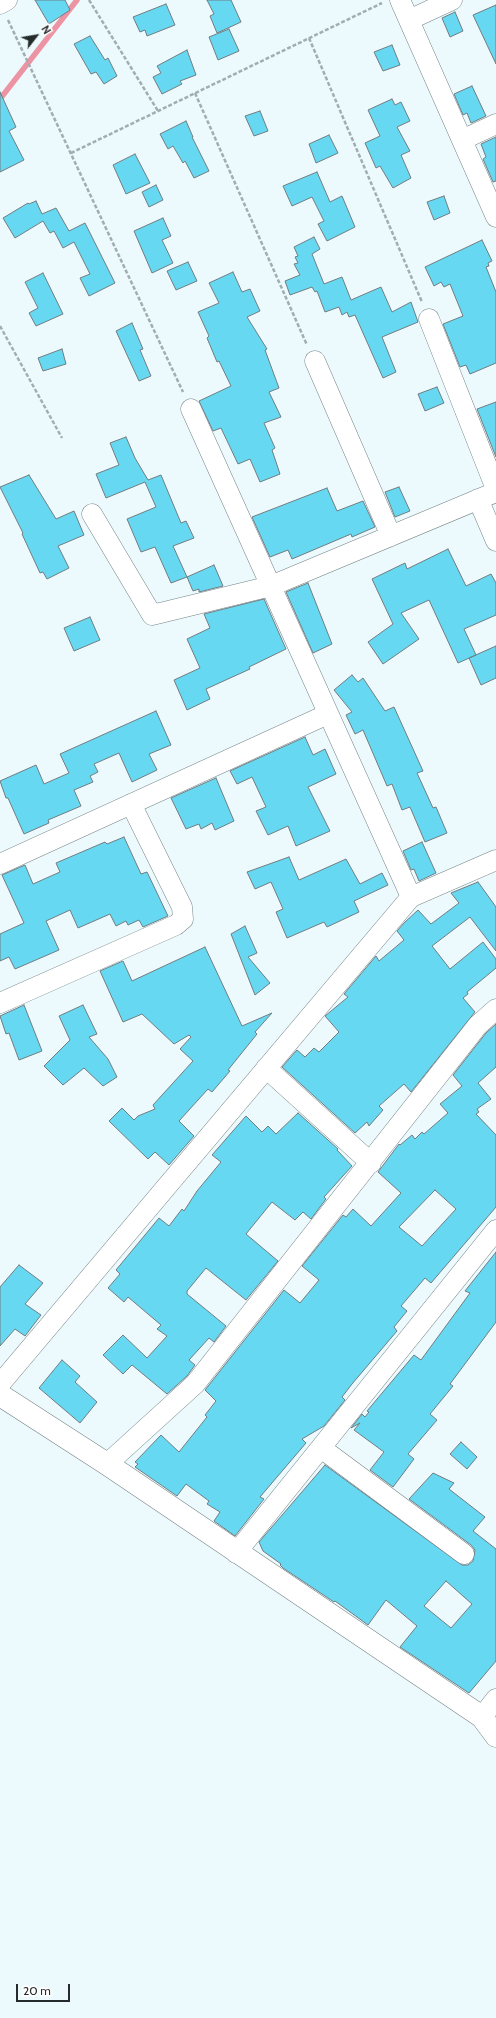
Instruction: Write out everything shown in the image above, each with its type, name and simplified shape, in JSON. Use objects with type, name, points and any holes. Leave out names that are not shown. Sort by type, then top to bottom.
[{"type":"street","points":[[0,4],[7,0]]},
{"type":"street","points":[[400,0],[462,140],[492,198],[496,217]]},
{"type":"street","points":[[409,20],[452,0]]},
{"type":"street","points":[[462,140],[496,124]]},
{"type":"street","points":[[92,514],[152,616],[271,586],[478,499],[496,490],[429,319]]},
{"type":"street","points":[[315,361],[391,536]]},
{"type":"street","points":[[191,409],[411,897]]},
{"type":"street","points":[[478,499],[496,541]]},
{"type":"street","points":[[0,864],[328,714]]},
{"type":"street","points":[[0,1003],[176,926],[183,919],[182,907],[131,804]]},
{"type":"street","points":[[0,1384],[411,897],[496,860]]},
{"type":"street","points":[[107,1464],[195,1384],[371,1163],[478,1025],[496,1008]]},
{"type":"street","points":[[266,1068],[371,1163]]},
{"type":"street","points":[[236,1553],[496,1230]]},
{"type":"street","points":[[0,1395],[107,1464],[236,1553],[482,1717],[496,1736]]},
{"type":"street","points":[[321,1448],[464,1554]]},
{"type":"street","points":[[482,1717],[496,1699]]},
{"type":"path","points":[[89,0],[158,111]]},
{"type":"path","points":[[71,153],[387,0]]},
{"type":"path","points":[[0,4],[191,409]]},
{"type":"path","points":[[309,38],[429,319]]},
{"type":"path","points":[[195,93],[315,361]]},
{"type":"path","points":[[0,326],[62,438]]},
{"type":"building","points":[[35,0],[65,0],[70,10],[49,24]]},
{"type":"building","points":[[207,0],[231,0],[241,22],[217,33],[210,16],[214,14]]},
{"type":"building","points":[[166,4],[175,25],[147,36],[145,30],[140,32],[133,17]]},
{"type":"building","points":[[496,5],[496,64],[473,15]]},
{"type":"building","points":[[455,12],[463,31],[450,37],[442,18]]},
{"type":"building","points":[[229,29],[239,51],[218,60],[209,37]]},
{"type":"building","points":[[90,36],[105,60],[108,58],[117,76],[104,84],[96,72],[91,74],[74,44]]},
{"type":"building","points":[[392,45],[400,65],[383,71],[374,52]]},
{"type":"building","points":[[187,50],[196,75],[180,81],[182,84],[162,94],[153,77],[161,73],[157,66]]},
{"type":"building","points":[[472,86],[486,116],[471,123],[467,113],[463,115],[454,94]]},
{"type":"building","points":[[0,92],[16,127],[9,131],[24,160],[0,172]]},
{"type":"building","points":[[392,99],[395,105],[401,102],[410,121],[397,127],[410,151],[401,155],[411,178],[393,188],[380,166],[376,168],[365,143],[380,136],[368,110]]},
{"type":"building","points":[[260,111],[268,131],[254,136],[245,116]]},
{"type":"building","points":[[186,121],[192,137],[209,171],[194,178],[185,161],[183,163],[173,146],[168,149],[160,134]]},
{"type":"building","points":[[329,135],[338,153],[316,163],[309,144]]},
{"type":"building","points":[[496,137],[496,181],[493,182],[483,159],[486,157],[481,144]]},
{"type":"building","points":[[135,154],[150,183],[126,194],[113,165]]},
{"type":"building","points":[[317,172],[330,202],[342,196],[355,227],[327,241],[318,224],[324,221],[312,197],[292,206],[283,186]]},
{"type":"building","points":[[156,185],[163,200],[149,207],[142,192]]},
{"type":"building","points":[[444,196],[450,213],[434,220],[427,202]]},
{"type":"building","points":[[36,201],[42,214],[56,208],[69,231],[85,223],[115,283],[89,296],[80,278],[90,274],[74,242],[63,248],[54,231],[50,233],[43,221],[15,238],[3,218],[28,203],[29,204]]},
{"type":"building","points":[[163,218],[171,236],[162,240],[173,263],[152,273],[134,231]]},
{"type":"building","points":[[314,237],[320,249],[312,254],[324,284],[342,277],[351,300],[381,287],[392,312],[411,302],[418,322],[382,337],[396,372],[383,378],[355,315],[349,317],[347,312],[342,315],[339,307],[325,312],[317,291],[315,292],[312,287],[290,295],[285,281],[300,275],[294,264],[298,263],[295,257],[298,256],[294,247]]},
{"type":"building","points":[[482,240],[492,261],[488,263],[489,266],[486,267],[496,292],[496,363],[470,374],[466,365],[460,367],[443,324],[463,316],[450,284],[444,287],[441,282],[434,286],[425,267]]},
{"type":"building","points":[[188,262],[197,281],[176,290],[167,271]]},
{"type":"building","points":[[233,272],[242,292],[250,289],[260,311],[247,317],[267,349],[265,350],[279,388],[269,392],[281,417],[264,423],[275,448],[272,450],[280,474],[260,482],[250,459],[238,464],[221,428],[213,431],[199,401],[231,386],[219,361],[217,362],[207,338],[209,336],[198,312],[219,303],[209,283]]},
{"type":"building","points":[[43,273],[63,314],[36,326],[29,313],[38,308],[25,282]]},
{"type":"building","points":[[132,323],[143,349],[140,350],[151,376],[139,381],[116,331]]},
{"type":"building","points":[[62,349],[66,364],[43,371],[38,358]]},
{"type":"building","points":[[437,387],[444,403],[425,411],[418,394]]},
{"type":"building","points":[[496,402],[496,457],[477,409]]},
{"type":"building","points":[[126,437],[135,458],[148,480],[161,475],[181,523],[186,521],[194,538],[173,546],[187,577],[171,583],[155,547],[141,552],[127,519],[156,507],[145,482],[106,498],[96,474],[119,465],[110,443]]},
{"type":"building","points":[[29,475],[56,519],[74,511],[84,535],[58,546],[69,568],[47,579],[43,572],[40,573],[22,534],[23,533],[0,487]]},
{"type":"building","points":[[399,487],[410,511],[395,517],[385,492]]},
{"type":"building","points":[[327,488],[337,511],[363,501],[375,527],[352,537],[351,534],[292,559],[288,550],[270,557],[252,517]]},
{"type":"building","points":[[448,549],[466,586],[491,574],[496,583],[496,615],[464,629],[476,655],[458,663],[429,600],[401,613],[419,639],[383,664],[368,642],[393,624],[372,579],[405,563],[407,569]]},
{"type":"building","points":[[214,565],[223,586],[199,592],[199,589],[193,591],[187,577]]},
{"type":"building","points":[[308,583],[332,644],[313,653],[286,592]]},
{"type":"building","points":[[264,599],[286,649],[249,667],[250,669],[206,689],[210,699],[187,710],[174,680],[200,668],[187,639],[210,628],[204,614]]},
{"type":"building","points":[[90,617],[100,640],[74,651],[64,628]]},
{"type":"building","points":[[496,646],[496,678],[481,685],[469,658]]},
{"type":"building","points":[[352,675],[358,682],[363,678],[385,711],[394,707],[423,771],[417,773],[433,808],[436,807],[447,833],[425,842],[410,807],[402,810],[392,784],[387,786],[363,730],[355,734],[346,715],[352,712],[334,690]]},
{"type":"building","points":[[156,711],[171,745],[149,754],[157,770],[132,782],[119,753],[94,764],[98,772],[90,776],[93,782],[74,790],[81,806],[48,820],[49,823],[24,834],[8,798],[6,798],[0,781],[36,765],[44,784],[69,773],[60,754]]},
{"type":"building","points":[[305,737],[313,755],[325,749],[336,774],[308,787],[330,831],[296,846],[288,826],[268,835],[256,811],[266,807],[252,777],[237,784],[230,771]]},
{"type":"building","points":[[216,778],[234,821],[215,830],[212,823],[201,829],[199,824],[186,829],[171,798]]},
{"type":"building","points":[[124,837],[141,874],[147,872],[168,916],[143,927],[139,920],[128,925],[126,921],[116,926],[110,914],[78,928],[70,910],[46,921],[59,950],[15,969],[9,957],[0,961],[0,934],[24,923],[2,875],[25,865],[33,884],[60,872],[56,863],[105,842],[107,844]]},
{"type":"building","points":[[422,842],[436,873],[419,881],[414,869],[411,870],[403,851]]},
{"type":"building","points":[[289,857],[299,880],[346,859],[360,884],[382,873],[388,885],[354,901],[359,912],[327,927],[324,922],[287,938],[276,912],[283,909],[271,882],[255,889],[247,872]]},
{"type":"building","points":[[478,882],[496,907],[496,951],[470,917],[432,946],[450,969],[483,942],[496,959],[496,968],[467,992],[468,994],[463,998],[475,1012],[411,1092],[404,1084],[379,1106],[383,1110],[369,1126],[367,1122],[355,1133],[282,1067],[297,1050],[305,1057],[314,1048],[319,1052],[339,1032],[325,1016],[348,997],[344,994],[376,956],[379,961],[404,940],[397,931],[405,922],[418,910],[431,924],[459,903],[451,893]]},
{"type":"building","points":[[245,926],[257,953],[248,957],[270,983],[255,995],[231,934]]},
{"type":"building","points":[[205,947],[242,1026],[272,1013],[255,1032],[257,1034],[228,1070],[230,1071],[212,1092],[208,1089],[179,1121],[194,1136],[169,1165],[155,1152],[148,1159],[109,1121],[122,1108],[134,1120],[138,1116],[155,1109],[153,1105],[193,1061],[180,1049],[191,1037],[189,1035],[174,1044],[142,1014],[123,1022],[100,971],[123,961],[132,981]]},
{"type":"building","points":[[24,1005],[42,1051],[19,1060],[9,1033],[6,1034],[0,1016]]},
{"type":"building","points":[[83,1005],[97,1034],[89,1037],[108,1059],[117,1077],[103,1086],[84,1068],[63,1085],[44,1066],[70,1040],[59,1016]]},
{"type":"building","points":[[496,1024],[496,1067],[478,1083],[491,1099],[477,1109],[479,1112],[476,1114],[496,1135],[496,1207],[431,1283],[425,1278],[401,1306],[407,1311],[394,1327],[397,1331],[342,1397],[345,1400],[324,1426],[302,1439],[306,1443],[260,1497],[264,1499],[235,1536],[214,1521],[220,1512],[207,1504],[209,1501],[186,1484],[177,1496],[135,1467],[138,1464],[135,1462],[161,1435],[179,1452],[207,1417],[205,1415],[216,1401],[205,1390],[284,1290],[300,1303],[319,1280],[302,1266],[343,1215],[346,1217],[353,1209],[371,1226],[401,1193],[378,1172],[399,1144],[400,1145],[412,1135],[415,1139],[422,1132],[424,1134],[448,1113],[440,1104],[462,1086],[453,1075],[486,1033]],"holes":[[[435,1190],[456,1209],[422,1246],[399,1227]]]},
{"type":"building","points":[[298,1113],[338,1149],[337,1150],[352,1166],[324,1197],[326,1199],[311,1219],[303,1212],[295,1220],[272,1202],[246,1234],[278,1261],[246,1300],[206,1268],[187,1291],[187,1294],[226,1326],[214,1342],[209,1338],[189,1360],[195,1365],[187,1376],[167,1394],[132,1365],[123,1374],[103,1355],[123,1335],[147,1358],[167,1336],[157,1329],[161,1325],[128,1297],[124,1302],[108,1288],[120,1274],[116,1270],[159,1218],[169,1226],[182,1209],[184,1211],[197,1191],[221,1162],[212,1155],[246,1116],[262,1132],[268,1126],[276,1134]]},
{"type":"building","points":[[496,1252],[496,1322],[450,1384],[453,1386],[430,1414],[437,1420],[408,1454],[414,1459],[393,1487],[370,1470],[384,1452],[354,1430],[360,1423],[351,1428],[362,1414],[365,1417],[369,1412],[367,1411],[414,1355],[421,1360],[470,1293],[465,1291]]},
{"type":"building","points":[[19,1265],[43,1283],[25,1304],[41,1315],[25,1336],[15,1329],[0,1346],[0,1287]]},
{"type":"building","points":[[62,1360],[80,1376],[75,1382],[97,1402],[80,1423],[39,1388]]},
{"type":"building","points":[[461,1442],[477,1457],[467,1469],[450,1454]]},
{"type":"building","points":[[325,1465],[462,1565],[468,1565],[473,1561],[475,1550],[471,1545],[409,1499],[433,1473],[454,1483],[449,1489],[485,1517],[473,1531],[496,1549],[496,1661],[469,1693],[400,1647],[417,1626],[386,1600],[368,1625],[335,1601],[334,1602],[283,1568],[280,1565],[281,1564],[263,1551],[259,1542]],"holes":[[[446,1581],[472,1604],[451,1628],[424,1606]]]},
{"type":"waterway","points":[[0,99],[77,0]]}]
